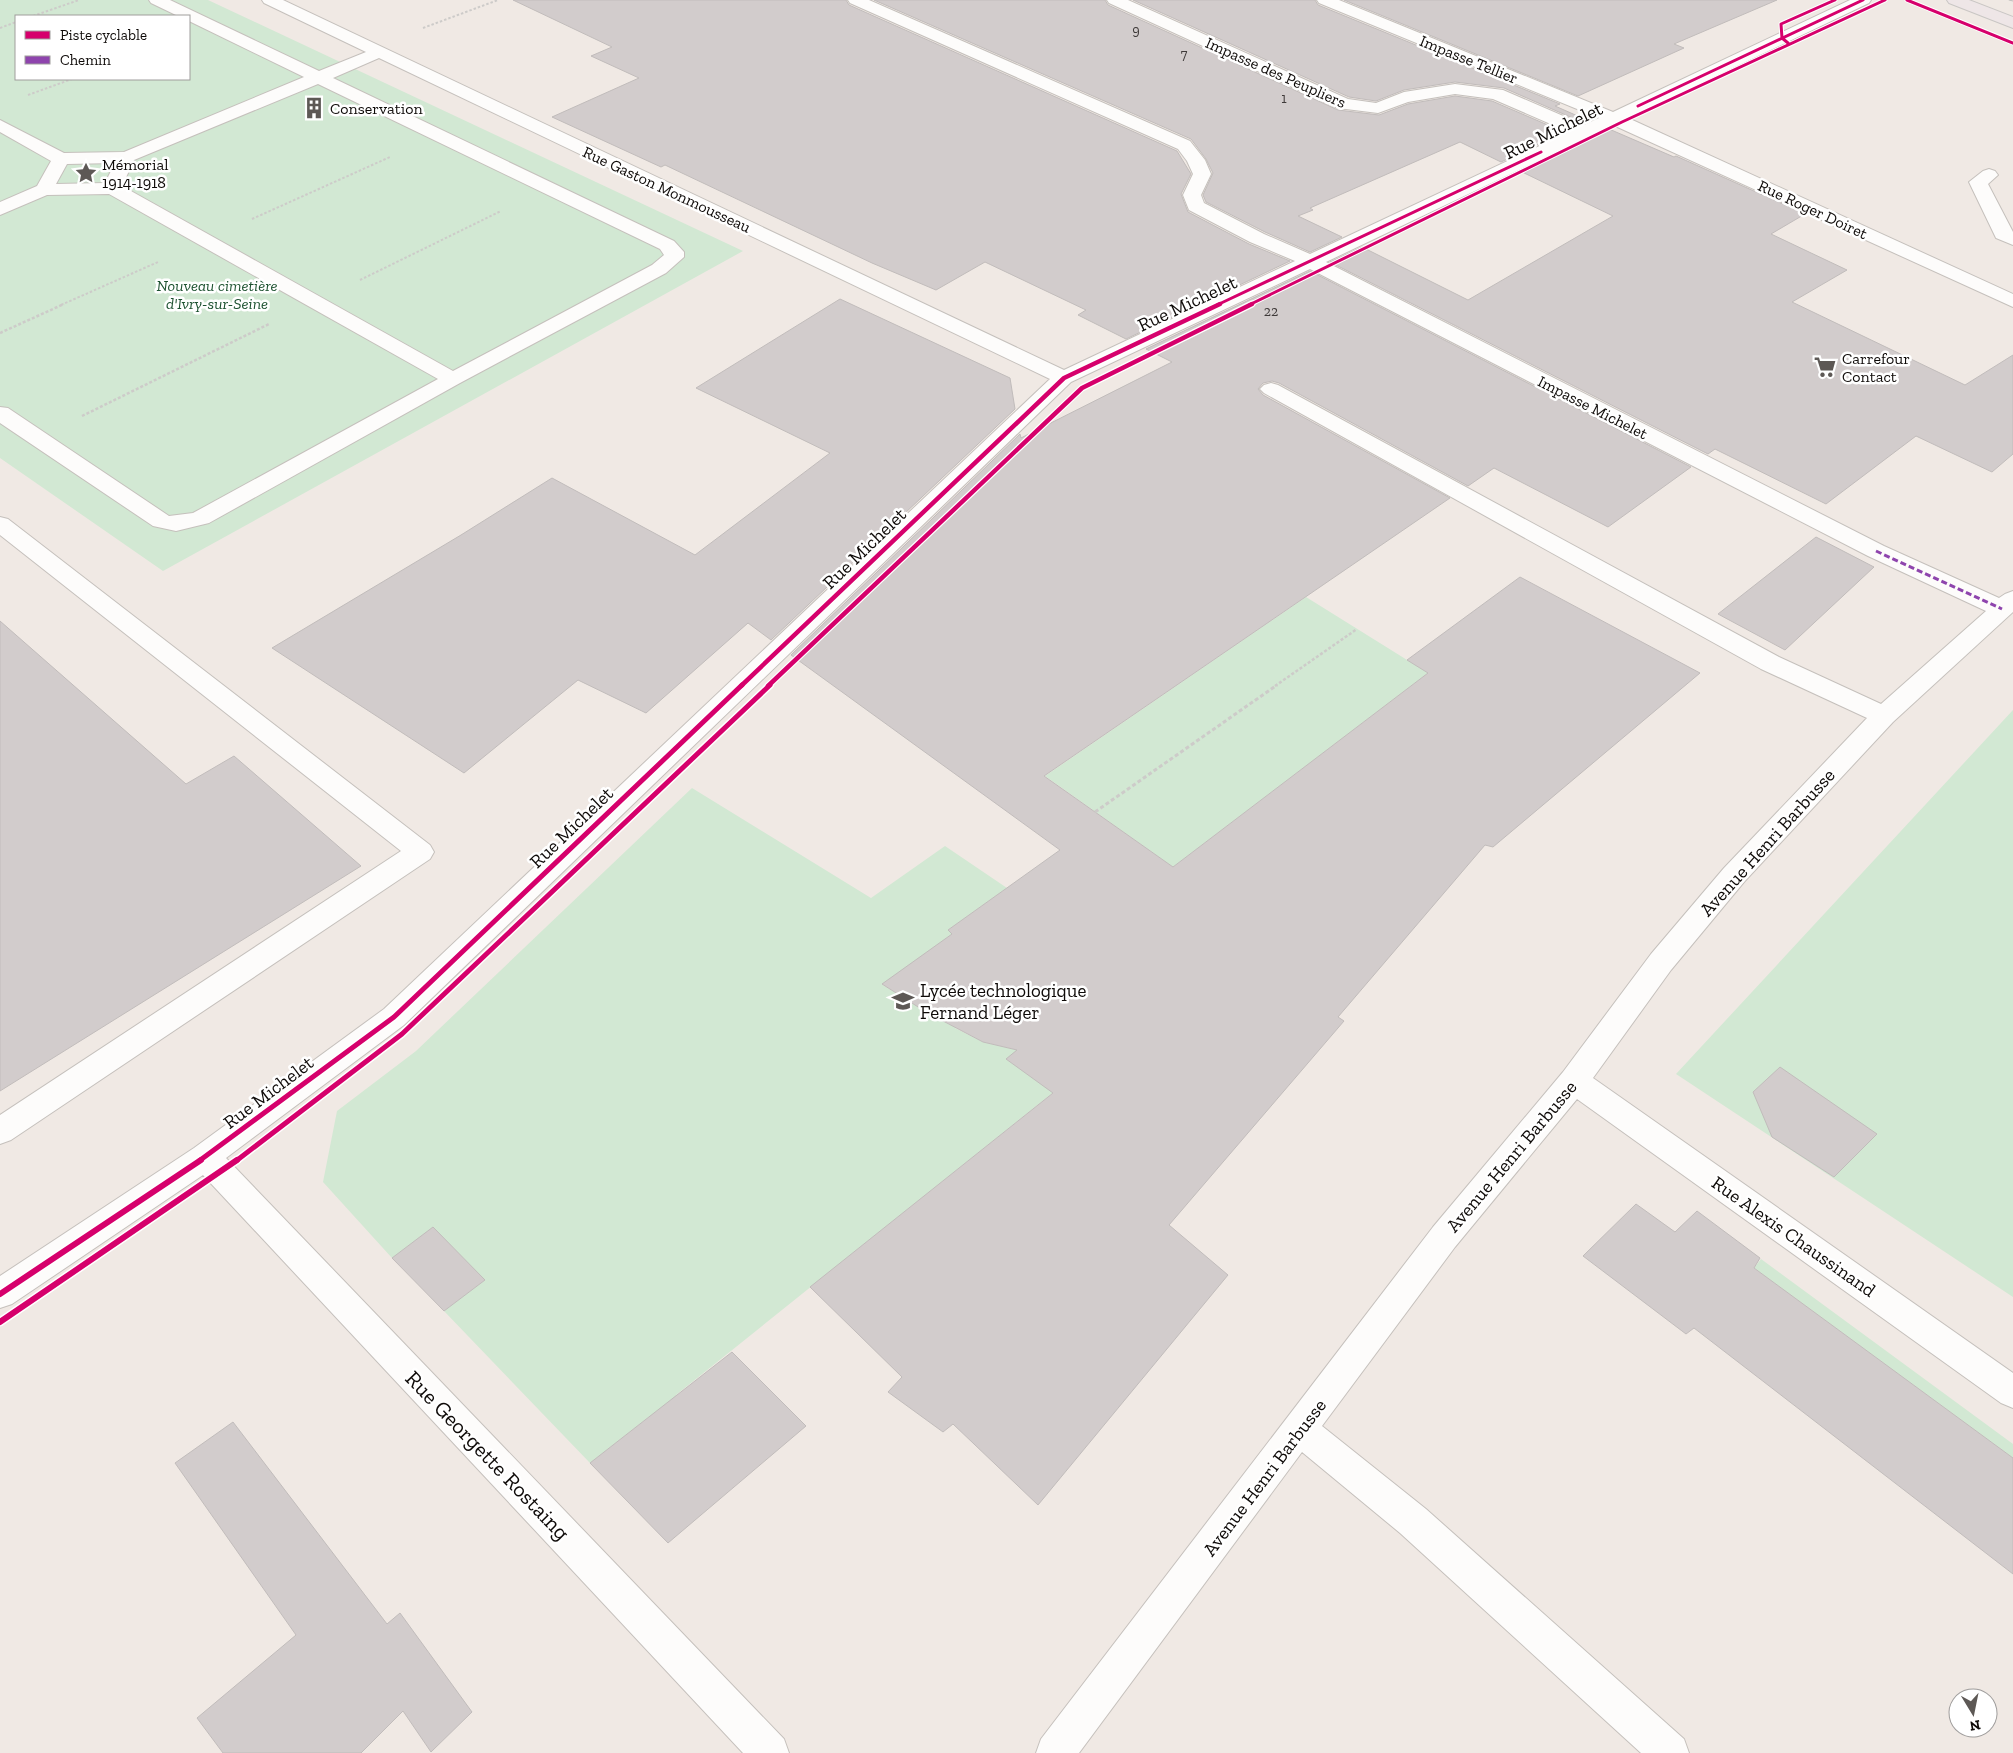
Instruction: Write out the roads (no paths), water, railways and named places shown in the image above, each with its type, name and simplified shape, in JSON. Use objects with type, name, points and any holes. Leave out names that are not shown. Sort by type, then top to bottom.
[{"type":"main road","points":[[1955,0],[2013,24]]},
{"type":"street","points":[[157,0],[188,15]]},
{"type":"street","name":"Rue Gaston Monmousseau","points":[[270,0],[1064,378]]},
{"type":"street","name":"Impasse Michelet","points":[[856,0],[1184,145],[1196,160],[1202,174],[1192,194],[1196,206],[1258,238],[1310,261],[1876,551],[2008,604]]},
{"type":"street","name":"Impasse des Peupliers","points":[[1115,0],[1344,104],[1378,108],[1404,97],[1455,89],[1497,94],[1584,132]]},
{"type":"street","name":"Impasse Tellier","points":[[1325,0],[1613,118]]},
{"type":"street","name":"Rue Michelet","points":[[0,1294],[205,1157],[394,1016],[1064,378],[1863,0]]},
{"type":"street","points":[[0,412],[161,522],[180,524],[200,518],[453,379],[659,269],[670,262],[674,256],[674,252],[658,241],[190,16]]},
{"type":"street","points":[[0,125],[61,159],[127,157],[318,77],[375,50]]},
{"type":"street","name":"Rue Roger Doiret","points":[[1613,118],[2013,301]]},
{"type":"street","points":[[112,188],[127,157]]},
{"type":"street","points":[[44,190],[61,159]]},
{"type":"street","points":[[1988,175],[1978,182],[2002,234],[2013,239]]},
{"type":"street","points":[[0,209],[44,190],[112,188],[453,379]]},
{"type":"street","points":[[1271,389],[1770,663],[1884,716]]},
{"type":"street","points":[[0,524],[420,852],[0,1130]]},
{"type":"street","name":"Avenue Henri Barbusse","points":[[1055,1753],[1444,1237],[1574,1081],[1661,962],[1734,875],[1884,716],[2008,604]]},
{"type":"street","name":"Rue Alexis Chaussinand","points":[[1574,1081],[2013,1392]]},
{"type":"street","name":"Rue Georgette Rostaing","points":[[205,1157],[770,1753]]},
{"type":"street","points":[[1300,1429],[1413,1521],[1670,1753]]},
{"type":"tram line","points":[[2009,0],[2013,1]]},
{"type":"place","name":"Conservation","points":[[314,108]]},
{"type":"place","name":"Mémorial 1914-1918","points":[[86,173]]},
{"type":"place","name":"Carrefour Contact","points":[[1825,367]]},
{"type":"place","name":"Lycée technologique Fernand Léger","points":[[903,1001]]},
{"type":"park label","name":"Nouveau cimetière d'Ivry-sur-Seine","points":[[217,294]]}]
